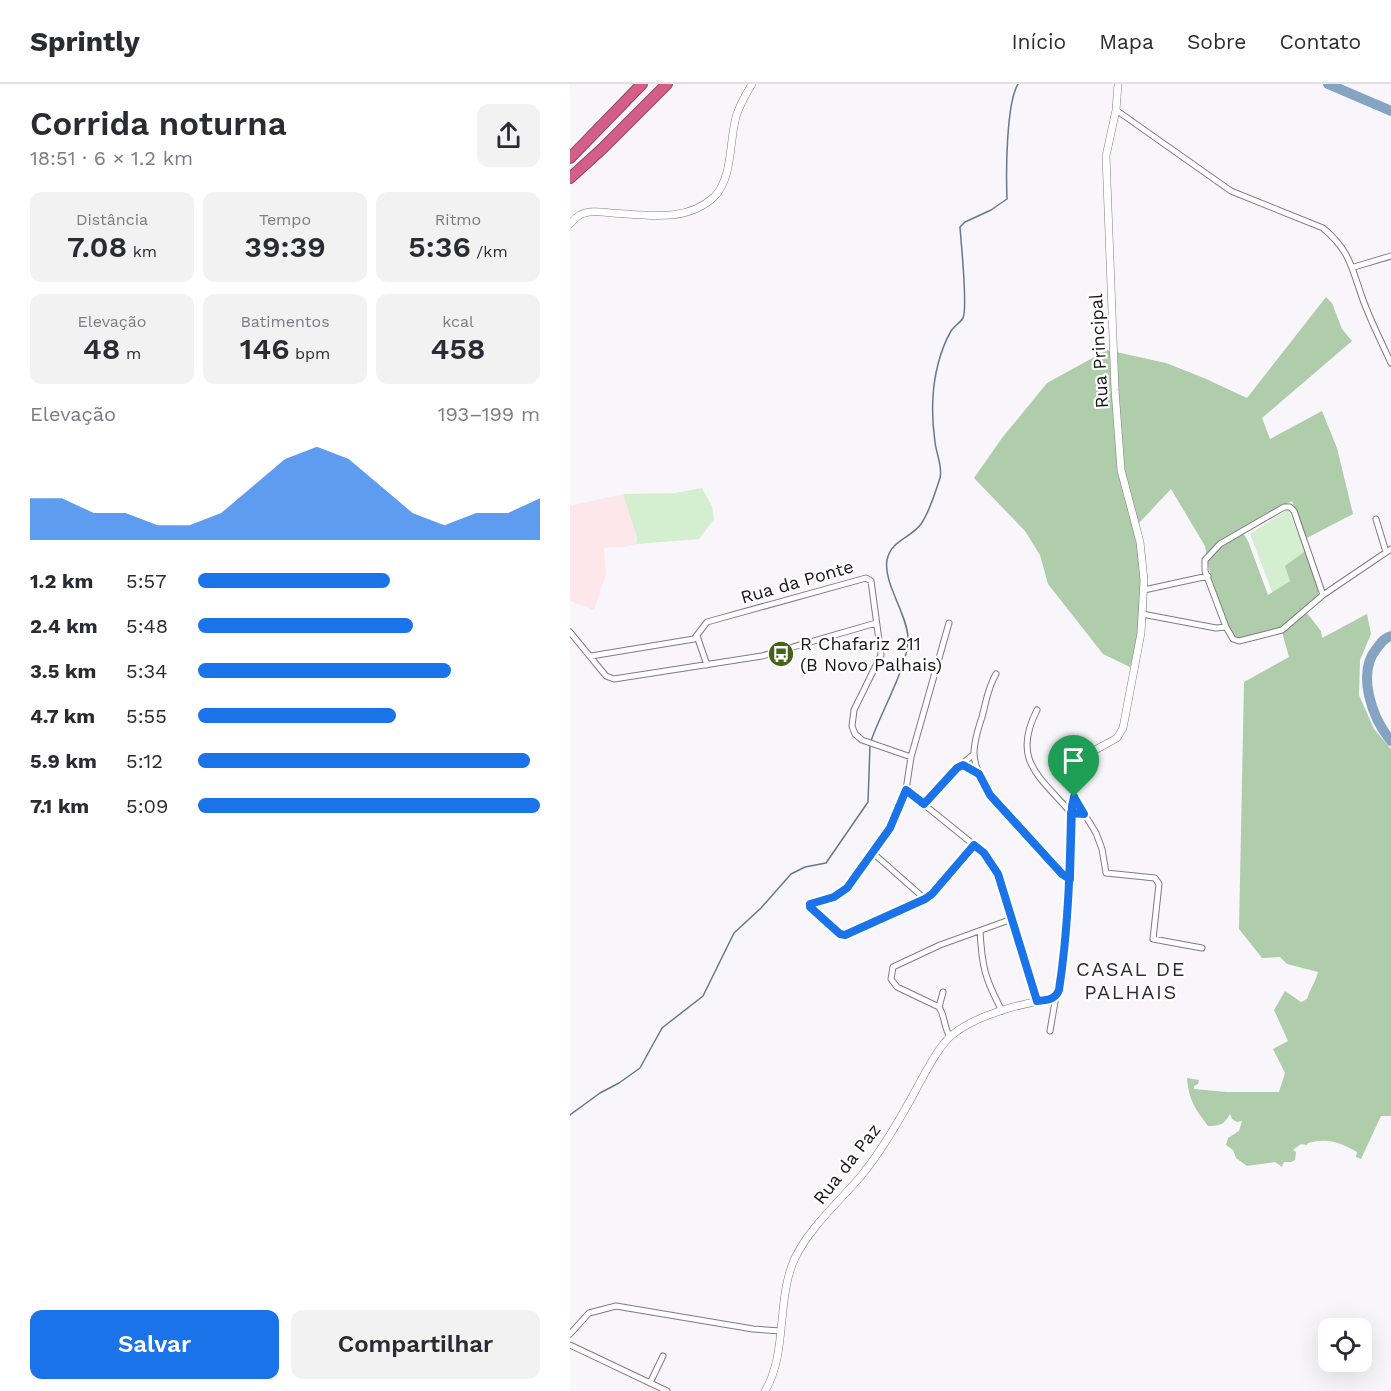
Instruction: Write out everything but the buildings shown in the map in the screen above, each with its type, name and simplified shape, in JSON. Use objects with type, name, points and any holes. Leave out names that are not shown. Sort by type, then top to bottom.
[{"type":"highway","points":[[570,158],[642,84]]},
{"type":"highway","points":[[570,178],[667,84]]},
{"type":"street","points":[[570,224],[578,215],[598,211],[664,216],[684,214],[715,196],[727,170],[736,115],[752,84]]},
{"type":"street","name":"Rua Principal","points":[[1056,996],[1066,946],[1075,767],[1084,756],[1117,738],[1123,728],[1141,633],[1144,590],[1140,542],[1121,470],[1115,390],[1106,156],[1116,110],[1118,84]]},
{"type":"street","points":[[1116,110],[1231,191],[1323,228],[1334,237],[1354,267],[1362,298],[1391,363]]},
{"type":"street","points":[[1354,267],[1391,256]]},
{"type":"street","points":[[1323,595],[1294,511],[1290,507],[1284,507],[1220,544],[1205,560],[1208,576],[1226,627],[1233,639],[1239,641],[1282,630],[1323,595],[1388,551],[1376,519]]},
{"type":"street","points":[[1144,590],[1208,576]]},
{"type":"street","name":"Rua da Ponte","points":[[591,656],[688,641],[697,636],[706,622],[866,578],[871,581],[881,655],[854,710],[852,726],[855,734],[867,742],[911,757]]},
{"type":"street","points":[[1142,614],[1216,628],[1226,627]]},
{"type":"street","points":[[570,632],[606,676],[614,679],[762,656],[876,623]]},
{"type":"street","points":[[949,623],[911,757],[906,790],[890,828],[841,893],[810,904],[810,907],[842,935],[925,899],[932,894],[974,845]]},
{"type":"street","points":[[697,636],[707,664]]},
{"type":"street","points":[[996,674],[991,682],[977,734],[974,754],[979,774],[990,795],[1062,874],[1070,879]]},
{"type":"street","points":[[1036,710],[1026,741],[1028,761],[1071,813],[1084,814]]},
{"type":"street","points":[[924,804],[957,768],[974,754]]},
{"type":"street","points":[[963,765],[979,774]]},
{"type":"street","points":[[906,790],[984,853],[998,874],[1037,1001]]},
{"type":"street","points":[[1074,797],[1096,833],[1102,849],[1106,873],[1155,878],[1159,884],[1153,939],[1202,948]]},
{"type":"street","points":[[873,853],[925,899]]},
{"type":"street","points":[[950,1037],[939,1007],[897,987],[891,979],[893,967],[940,945],[1012,920]]},
{"type":"street","points":[[980,931],[985,978],[1002,1011]]},
{"type":"street","points":[[939,1007],[943,992]]},
{"type":"street","points":[[1050,1031],[1056,996]]},
{"type":"street","name":"Rua da Paz","points":[[765,1391],[770,1383],[774,1366],[782,1312],[794,1259],[809,1236],[876,1157],[925,1074],[950,1037],[980,1018],[1056,996]]},
{"type":"street","points":[[570,1334],[589,1313],[616,1306],[753,1329],[781,1331]]},
{"type":"street","points":[[570,1345],[667,1391]]},
{"type":"street","points":[[650,1383],[663,1356]]},
{"type":"shaded area","points":[[623,494],[637,537],[636,544],[604,548],[606,575],[594,610],[570,601],[570,506]]},
{"type":"green space","points":[[1326,297],[1332,303],[1342,329],[1352,341],[1262,418],[1270,439],[1322,411],[1337,448],[1353,514],[1305,539],[1292,501],[1242,531],[1268,595],[1290,581],[1285,566],[1305,551],[1318,589],[1318,597],[1307,613],[1321,631],[1322,638],[1367,614],[1371,634],[1360,660],[1359,695],[1374,729],[1391,749],[1391,1116],[1381,1116],[1361,1159],[1356,1157],[1357,1152],[1345,1146],[1322,1141],[1307,1145],[1301,1144],[1293,1150],[1296,1152],[1295,1160],[1284,1162],[1282,1167],[1275,1162],[1247,1166],[1236,1158],[1233,1150],[1226,1145],[1228,1138],[1239,1131],[1242,1121],[1237,1122],[1230,1114],[1221,1124],[1208,1126],[1193,1104],[1187,1078],[1199,1080],[1194,1089],[1227,1092],[1279,1092],[1285,1073],[1273,1049],[1288,1041],[1274,1010],[1285,991],[1301,1002],[1307,999],[1318,972],[1287,964],[1280,957],[1262,958],[1239,929],[1244,682],[1289,657],[1282,632],[1239,640],[1232,635],[1211,578],[1205,546],[1171,489],[1139,523],[1148,580],[1146,619],[1130,667],[1103,654],[1048,584],[1040,555],[1025,531],[974,478],[1002,438],[1047,383],[1107,350],[1166,363],[1247,398]]},
{"type":"green space","points":[[702,488],[712,506],[714,519],[699,539],[636,544],[637,537],[623,494],[675,493]]},
{"type":"green space","points":[[1288,509],[1305,551],[1286,566],[1290,581],[1273,594],[1250,534]]},
{"type":"waterway","points":[[871,741],[899,675],[908,638],[904,618],[888,578],[887,560],[893,548],[921,524],[930,508],[940,478],[941,469],[933,426],[934,389],[938,363],[944,346],[951,331],[963,318],[964,312],[965,289],[960,227],[1007,199],[1009,123],[1018,84]]},
{"type":"waterway","points":[[1328,84],[1391,111]]},
{"type":"waterway","points":[[1391,636],[1381,643],[1371,658],[1367,682],[1373,708],[1391,741]]},
{"type":"waterway","points":[[570,1115],[640,1068],[662,1028],[703,996],[734,933],[761,908],[791,874],[805,867],[826,863],[868,802],[870,745]]},
{"type":"place","name":"R Chafariz 211 (B Novo Palhais)","points":[[781,654]]},
{"type":"district","name":"CASAL DE PALHAIS","points":[[1131,980]]},
{"type":"route","points":[[1074,797],[1072,806],[1070,876],[1070,879],[1062,874],[990,795],[979,774],[963,765],[957,768],[924,804],[906,790],[890,828],[847,888],[834,897],[810,904],[810,907],[840,934],[845,935],[925,899],[932,894],[974,845],[984,853],[998,874],[1037,1001],[1050,999],[1056,996],[1059,990],[1066,946],[1070,879],[1071,813],[1078,814],[1084,814],[1074,797]]}]
